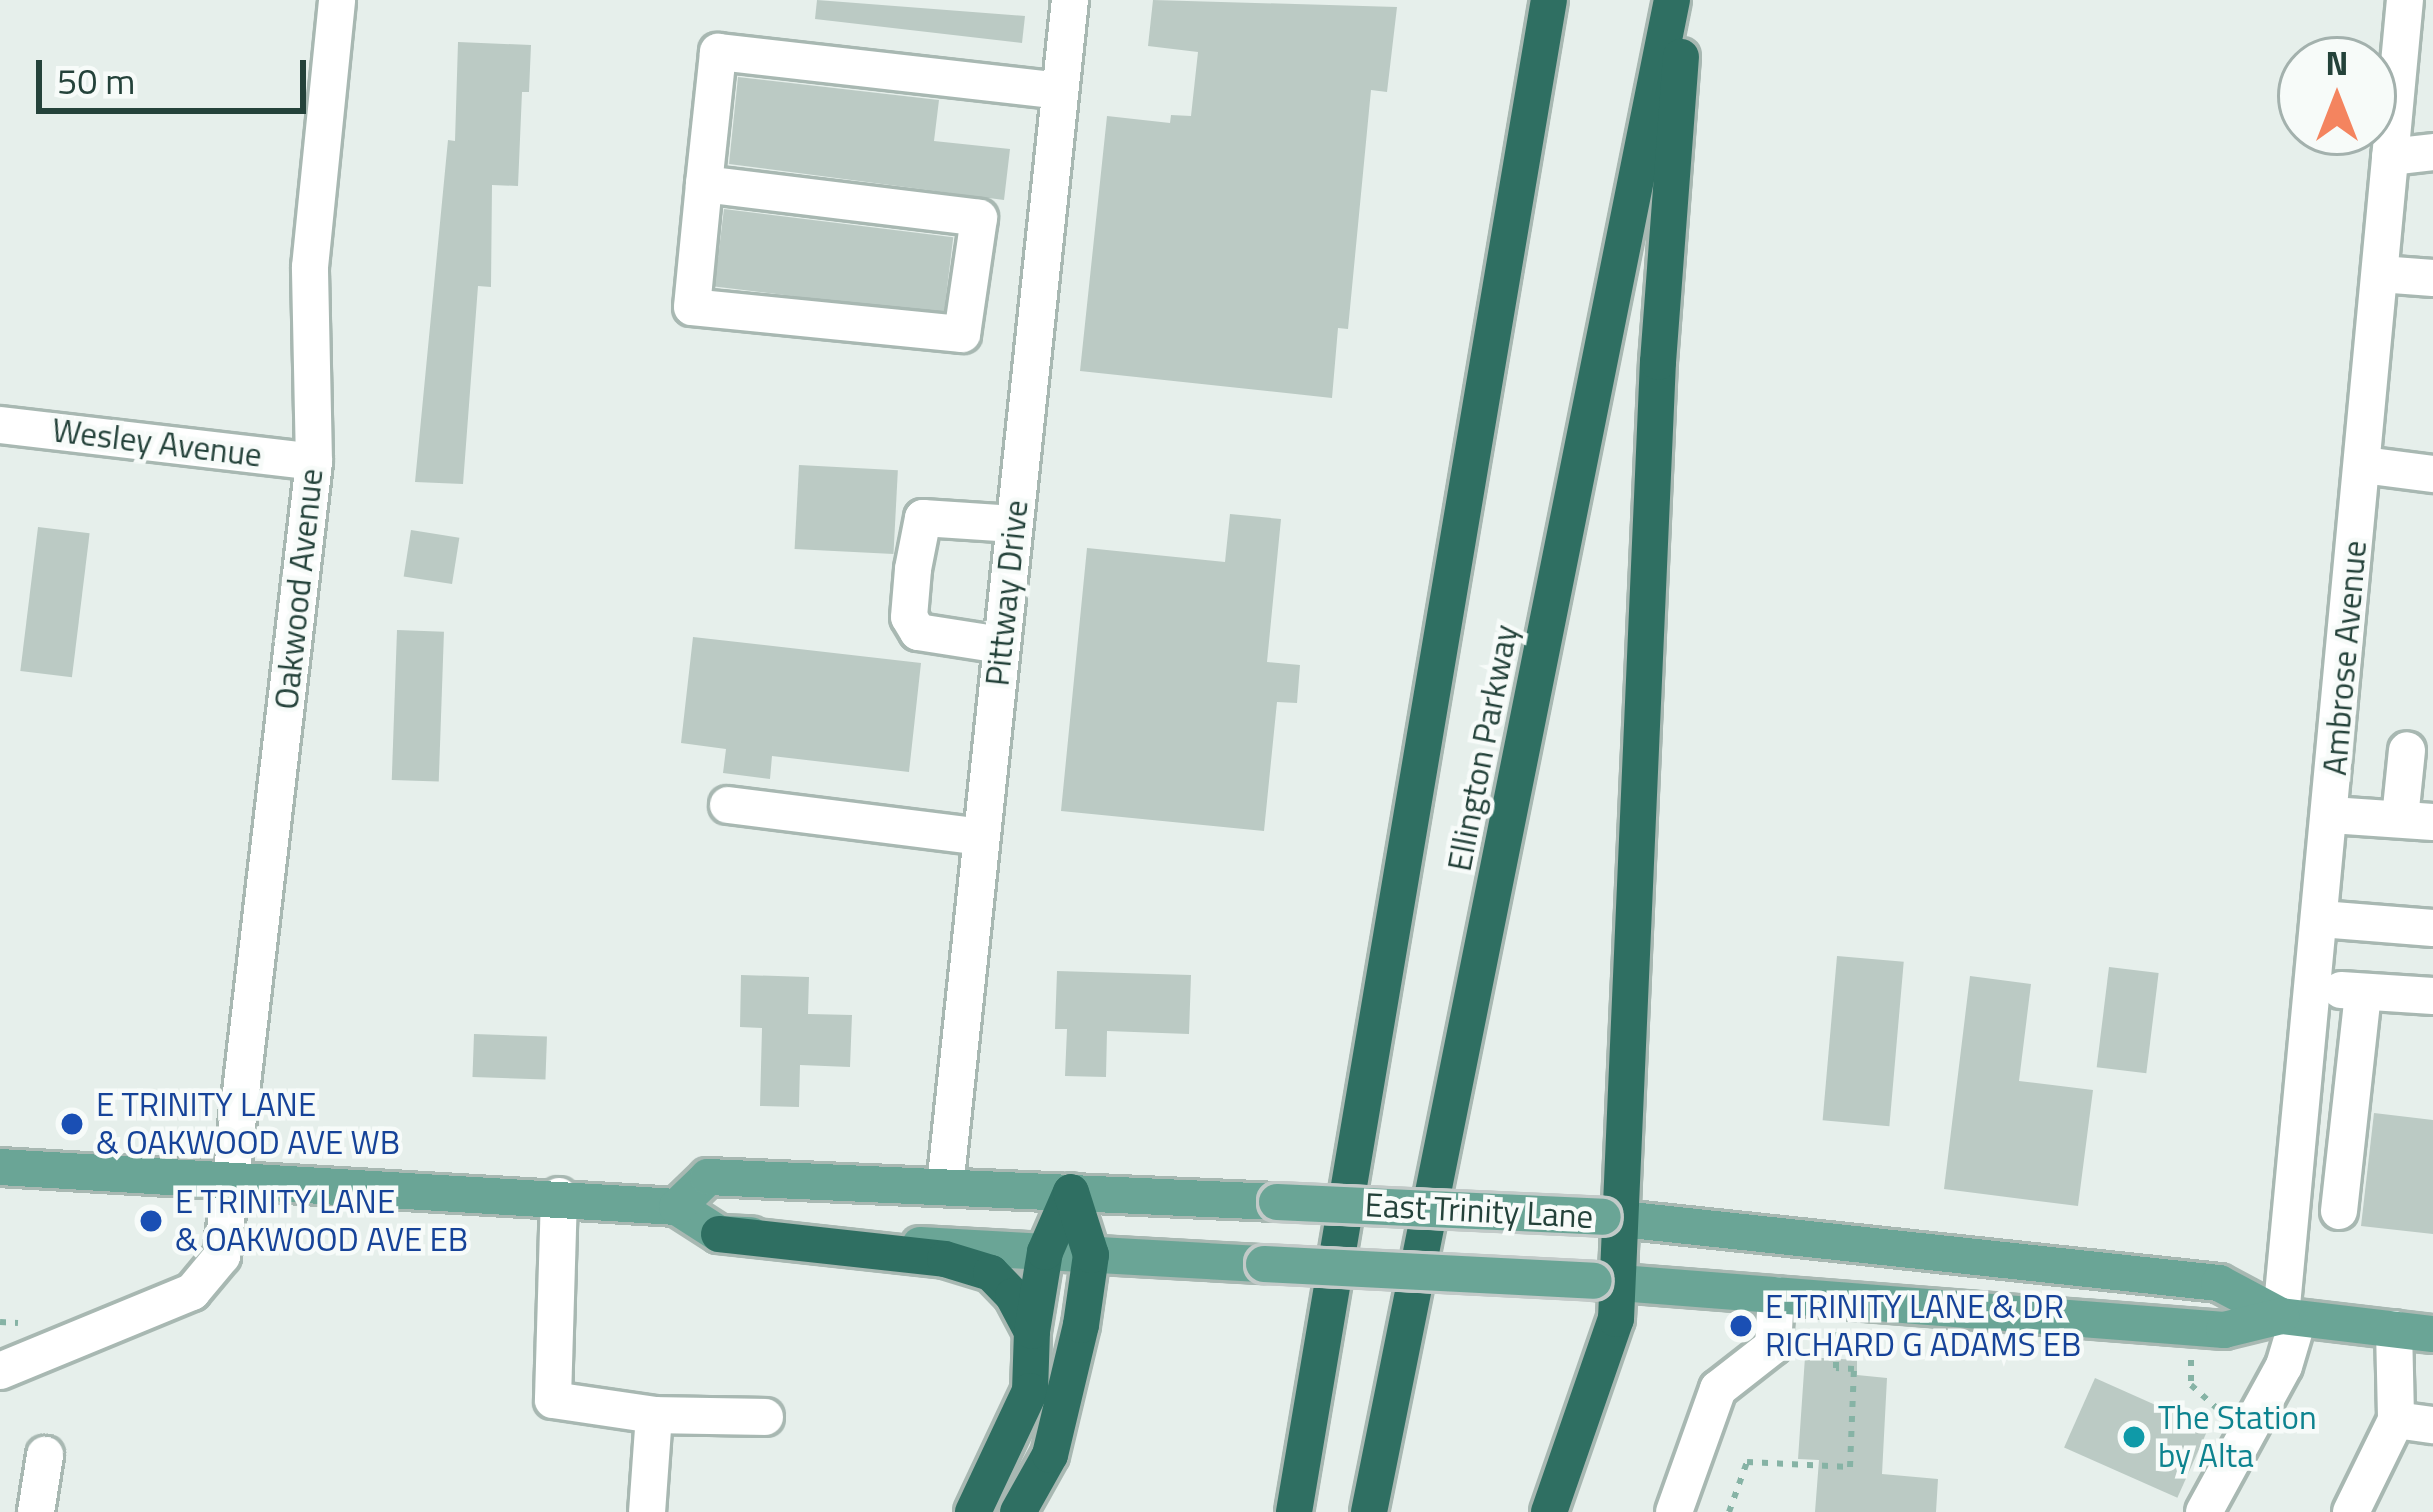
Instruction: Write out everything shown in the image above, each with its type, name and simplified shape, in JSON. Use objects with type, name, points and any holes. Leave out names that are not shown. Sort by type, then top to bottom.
[{"type":"highway","name":"Ellington Parkway","points":[[1295,1500],[1550,0]]},
{"type":"highway","name":"Ellington Parkway","points":[[1369,1512],[1672,0]]},
{"type":"highway","points":[[1549,1512],[1616,1319],[1607,1282],[1658,362],[1685,0]]},
{"type":"highway","points":[[973,1512],[1030,1391],[1032,1331],[1046,1252],[1071,1192]]},
{"type":"highway","points":[[1018,1512],[1050,1455],[1090,1255],[1071,1192]]},
{"type":"highway","points":[[719,1234],[945,1259],[991,1273],[1032,1331]]},
{"type":"main road","name":"East Trinity Lane","points":[[0,1167],[559,1196],[677,1207],[719,1234],[1607,1282],[2224,1330],[2289,1317],[2433,1334]]},
{"type":"main road","name":"East Trinity Lane","points":[[677,1207],[708,1177],[1612,1218],[2219,1282],[2289,1317]]},
{"type":"street","name":"Oakwood Avenue","points":[[0,1371],[192,1292],[222,1256],[314,462],[310,267],[337,0]]},
{"type":"street","name":"Pittway Drive","points":[[945,1187],[1070,0]]},
{"type":"street","name":"Ambrose Avenue","points":[[2204,1512],[2284,1366],[2405,0]]},
{"type":"street","points":[[704,184],[980,218],[962,334],[692,307],[704,184],[718,52],[1060,91]]},
{"type":"street","points":[[2390,157],[2433,152]]},
{"type":"street","points":[[2380,274],[2433,278]]},
{"type":"street","name":"Wesley Avenue","points":[[0,425],[314,462]]},
{"type":"street","points":[[2362,465],[2433,474]]},
{"type":"street","points":[[1001,645],[918,632],[909,617],[913,569],[923,518],[1014,524]]},
{"type":"street","points":[[2331,815],[2417,820],[2407,750]]},
{"type":"street","points":[[728,805],[981,837]]},
{"type":"street","points":[[2321,919],[2433,928]]},
{"type":"street","points":[[2314,987],[2433,996]]},
{"type":"street","points":[[2339,1211],[2362,992]]},
{"type":"street","points":[[559,1196],[553,1400],[654,1415],[765,1417]]},
{"type":"street","points":[[1674,1512],[1718,1389],[1773,1346],[1776,1294]]},
{"type":"street","points":[[2350,1512],[2396,1420],[2394,1329]]},
{"type":"street","points":[[647,1512],[654,1415]]},
{"type":"street","points":[[2396,1420],[2433,1425]]},
{"type":"street","points":[[36,1512],[45,1455]]},
{"type":"path","points":[[1729,1512],[1747,1462],[1850,1467],[1854,1369],[1836,1368],[1836,1329]]},
{"type":"building","points":[[817,0],[1025,16],[1022,43],[815,19]]},
{"type":"building","points":[[1153,0],[1397,7],[1387,92],[1371,90],[1348,329],[1338,328],[1332,398],[1080,371],[1107,116],[1170,123],[1171,115],[1191,116],[1198,52],[1148,46]]},
{"type":"building","points":[[458,42],[531,45],[529,92],[522,92],[518,186],[492,185],[491,287],[478,286],[463,484],[415,482],[448,140],[455,141]]},
{"type":"building","points":[[738,77],[939,100],[934,141],[1010,149],[1004,200],[729,164]]},
{"type":"building","points":[[724,209],[953,237],[944,315],[714,286]]},
{"type":"building","points":[[799,465],[898,470],[893,554],[795,549]]},
{"type":"building","points":[[1230,514],[1281,519],[1267,662],[1300,665],[1297,703],[1277,702],[1264,831],[1061,811],[1087,548],[1225,562]]},
{"type":"building","points":[[38,527],[90,533],[72,677],[20,671]]},
{"type":"building","points":[[411,530],[459,538],[452,584],[404,576]]},
{"type":"building","points":[[397,630],[444,632],[439,782],[392,780]]},
{"type":"building","points":[[693,637],[921,663],[909,772],[772,756],[770,779],[723,773],[726,749],[681,743]]},
{"type":"building","points":[[1837,956],[1904,962],[1889,1126],[1823,1120]]},
{"type":"building","points":[[2109,967],[2159,973],[2146,1073],[2097,1067]]},
{"type":"building","points":[[1057,971],[1191,975],[1189,1034],[1107,1031],[1106,1077],[1065,1076],[1067,1029],[1055,1029]]},
{"type":"building","points":[[741,975],[809,977],[808,1014],[852,1015],[850,1067],[800,1065],[799,1107],[760,1106],[762,1028],[740,1027]]},
{"type":"building","points":[[1970,976],[2031,984],[2019,1081],[2093,1090],[2078,1206],[1944,1189]]},
{"type":"building","points":[[474,1034],[547,1037],[545,1080],[472,1077]]},
{"type":"building","points":[[2374,1113],[2433,1120],[2433,1234],[2361,1226]]},
{"type":"building","points":[[1805,1357],[1857,1360],[1857,1375],[1887,1378],[1882,1474],[1938,1479],[1936,1512],[1815,1512],[1819,1460],[1798,1459]]},
{"type":"building","name":"The Station by Alta","points":[[2095,1378],[2208,1428],[2177,1498],[2064,1447]]},
{"type":"place","name":"E TRINITY LANE & OAKWOOD AVE WB","points":[[72,1124]]},
{"type":"place","name":"E TRINITY LANE & OAKWOOD AVE EB","points":[[151,1221]]},
{"type":"place","name":"E TRINITY LANE & DR RICHARD G ADAMS EB","points":[[1741,1326]]},
{"type":"place","name":"The Station by Alta","points":[[2134,1437]]}]
